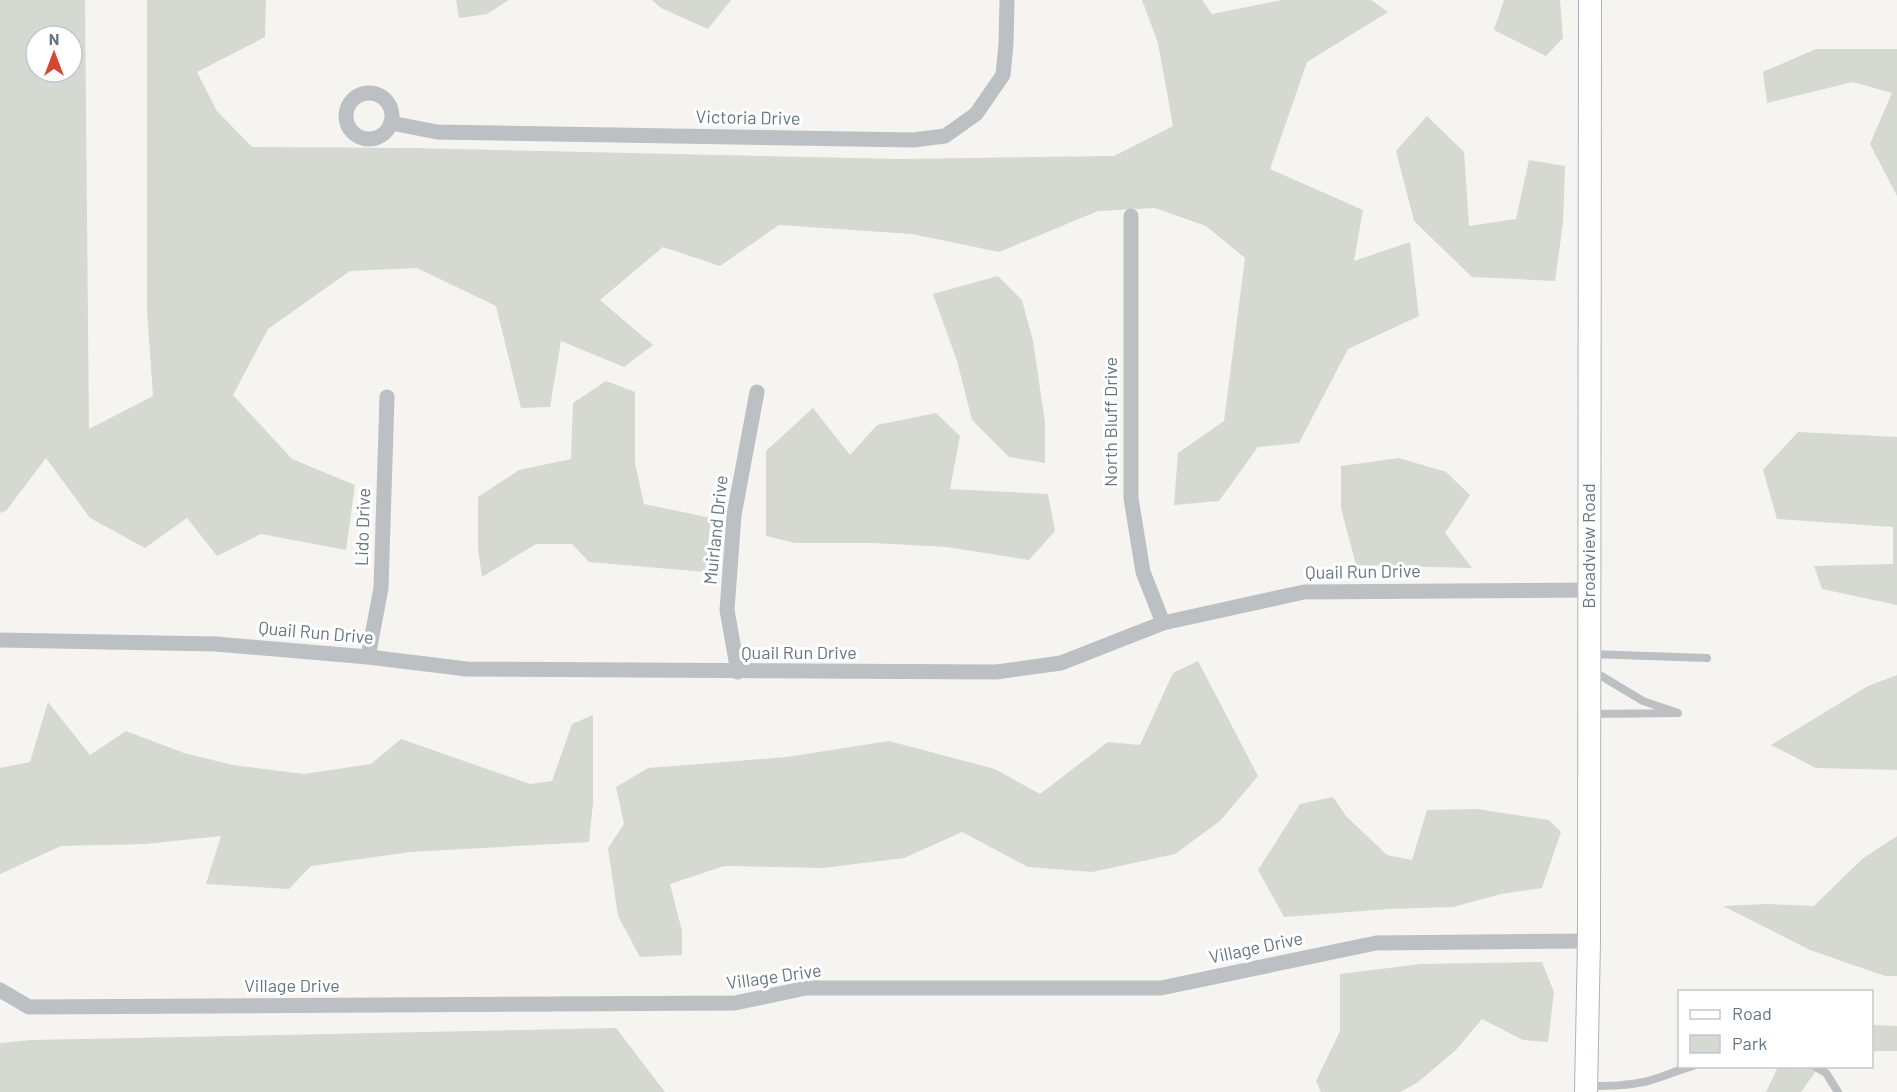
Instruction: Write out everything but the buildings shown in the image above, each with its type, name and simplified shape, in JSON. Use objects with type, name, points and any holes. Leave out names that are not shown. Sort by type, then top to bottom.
[{"type":"main road","name":"Broadview Road","points":[[1586,1089],[1590,941],[1588,590],[1590,0]]},
{"type":"street","name":"Victoria Drive","points":[[391,123],[437,132],[913,140],[945,136],[976,114],[1003,75],[1006,0]]},
{"type":"street","name":"North Bluff Drive","points":[[1131,216],[1131,498],[1143,572],[1163,623]]},
{"type":"street","name":"Muirland Drive","points":[[738,672],[727,610],[734,515],[757,392]]},
{"type":"street","name":"Lido Drive","points":[[368,657],[381,588],[387,397]]},
{"type":"street","name":"Quail Run Drive","points":[[0,640],[216,644],[368,657],[467,669],[996,672],[1061,663],[1163,623],[1304,592],[1588,590]]},
{"type":"street","name":"Village Drive","points":[[0,990],[29,1007],[735,1004],[806,988],[1161,988],[1376,943],[1590,941]]},
{"type":"lane","points":[[1589,661],[1707,658]]},
{"type":"lane","points":[[1589,661],[1643,701],[1678,713],[1589,714]]},
{"type":"lane","points":[[1586,1089],[1620,1087],[1685,1068]]},
{"type":"lane","points":[[1817,1068],[1826,1073],[1838,1092]]},
{"type":"green space","points":[[0,0],[85,0],[89,429],[153,396],[147,310],[147,0],[266,0],[265,37],[197,72],[217,111],[252,147],[412,148],[900,159],[1114,156],[1173,126],[1158,43],[1142,0],[1202,0],[1212,14],[1282,0],[1371,0],[1388,12],[1307,62],[1270,169],[1363,210],[1354,261],[1410,242],[1419,316],[1348,349],[1299,443],[1258,447],[1219,501],[1174,505],[1178,453],[1224,421],[1245,258],[1206,226],[1155,208],[1098,211],[999,252],[912,234],[779,225],[720,266],[663,247],[600,300],[653,345],[624,367],[561,341],[550,407],[521,408],[496,306],[417,268],[350,271],[268,329],[233,395],[292,459],[355,485],[346,550],[261,534],[217,556],[187,518],[145,548],[90,518],[46,458],[6,511],[0,513]]},
{"type":"green space","points":[[456,0],[509,0],[487,14],[459,18]]},
{"type":"green space","points":[[652,0],[731,0],[708,29],[661,8]]},
{"type":"green space","points":[[1504,0],[1560,0],[1563,38],[1546,56],[1494,30]]},
{"type":"green space","points":[[1816,49],[1897,49],[1897,196],[1870,144],[1892,93],[1853,82],[1767,103],[1763,72]]},
{"type":"green space","points":[[1427,116],[1464,152],[1469,226],[1516,219],[1529,160],[1565,166],[1563,223],[1555,281],[1472,277],[1414,221],[1396,151]]},
{"type":"green space","points":[[998,276],[1022,300],[1033,341],[1045,422],[1045,463],[1009,457],[972,420],[957,361],[933,294]]},
{"type":"green space","points":[[606,381],[635,392],[635,463],[644,504],[711,518],[705,572],[589,562],[572,544],[536,544],[482,577],[478,548],[478,497],[519,470],[571,459],[573,403]]},
{"type":"green space","points":[[813,408],[850,455],[877,425],[936,413],[960,436],[950,489],[1048,494],[1055,531],[1029,560],[947,547],[874,543],[795,543],[766,536],[766,451]]},
{"type":"green space","points":[[1798,432],[1897,437],[1897,605],[1822,589],[1814,566],[1893,564],[1893,527],[1777,519],[1763,470]]},
{"type":"green space","points":[[1399,458],[1446,472],[1470,495],[1445,533],[1472,568],[1356,565],[1341,508],[1341,466]]},
{"type":"green space","points":[[1198,661],[1258,776],[1220,821],[1175,854],[1092,872],[1028,867],[962,832],[904,858],[823,868],[724,866],[670,884],[682,931],[682,955],[640,957],[618,916],[608,848],[624,824],[616,787],[648,768],[787,757],[889,741],[995,769],[1040,794],[1108,742],[1140,745],[1173,673]]},
{"type":"green space","points":[[1897,675],[1897,770],[1816,768],[1771,745],[1868,686]]},
{"type":"green space","points":[[48,702],[90,755],[126,731],[184,753],[233,765],[304,774],[371,764],[401,739],[530,784],[552,781],[572,724],[593,715],[593,803],[589,842],[410,852],[311,866],[289,889],[206,884],[221,836],[146,844],[61,846],[0,874],[0,768],[30,762]]},
{"type":"green space","points":[[1333,797],[1346,816],[1387,855],[1412,860],[1427,810],[1477,809],[1549,820],[1561,832],[1542,888],[1501,894],[1453,907],[1284,917],[1258,870],[1300,804]]},
{"type":"green space","points":[[1897,836],[1897,976],[1885,976],[1810,950],[1723,906],[1767,904],[1814,906],[1862,859]]},
{"type":"green space","points":[[1542,962],[1554,992],[1548,1042],[1523,1040],[1482,1019],[1456,1050],[1417,1083],[1400,1092],[1321,1092],[1316,1081],[1340,1031],[1340,974],[1421,964]]},
{"type":"green space","points":[[1873,1025],[1897,1026],[1897,1051],[1873,1051]]},
{"type":"green space","points":[[616,1028],[665,1092],[0,1092],[0,1043],[32,1040]]},
{"type":"green space","points":[[1778,1068],[1818,1068],[1801,1092],[1766,1092]]}]
